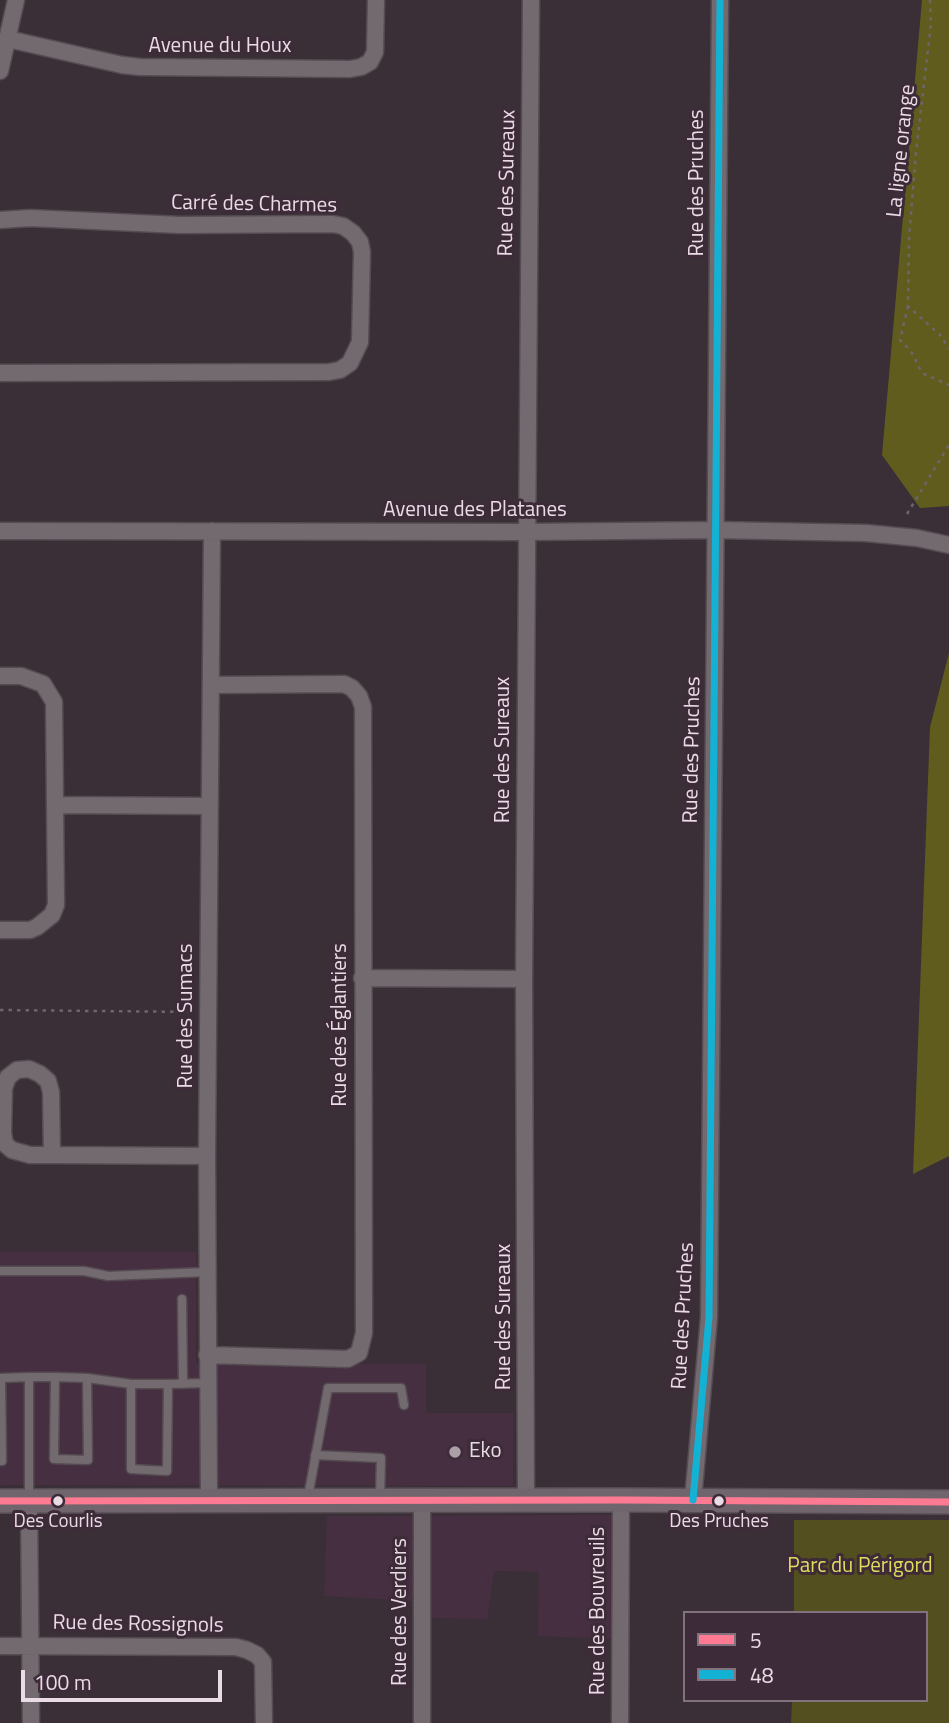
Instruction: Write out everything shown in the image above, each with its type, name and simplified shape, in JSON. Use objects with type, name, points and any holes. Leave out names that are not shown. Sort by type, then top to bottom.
[{"type":"main road","points":[[0,1501],[949,1502]]},
{"type":"street","points":[[0,71],[16,0]]},
{"type":"street","name":"Avenue du Houx","points":[[8,39],[140,67],[350,69],[370,62],[375,52],[376,0]]},
{"type":"street","name":"Rue des Sureaux","points":[[526,1500],[524,979],[530,0]]},
{"type":"street","name":"Rue des Pruches","points":[[693,1500],[709,1317],[720,0]]},
{"type":"street","name":"Carré des Charmes","points":[[0,220],[30,218],[180,225],[332,224],[343,226],[354,233],[362,252],[360,342],[350,363],[340,370],[0,373]]},
{"type":"street","name":"Avenue des Platanes","points":[[0,531],[716,530],[866,533],[917,538],[949,545]]},
{"type":"street","name":"Rue des Sumacs","points":[[209,1500],[207,1156],[212,531]]},
{"type":"street","points":[[0,676],[21,676],[43,684],[54,702],[56,905],[45,923],[30,930],[0,930]]},
{"type":"street","name":"Rue des Églantiers","points":[[207,1355],[336,1360],[348,1359],[359,1353],[363,1343],[363,707],[352,688],[336,683],[211,685]]},
{"type":"street","points":[[55,805],[210,806]]},
{"type":"street","points":[[362,978],[524,979]]},
{"type":"street","points":[[52,1155],[51,1093],[48,1081],[30,1069],[17,1070],[8,1077],[4,1088],[3,1133],[5,1144],[12,1150],[30,1155],[207,1156]]},
{"type":"street","name":"Rue des Verdiers","points":[[422,1500],[422,1723]]},
{"type":"street","name":"Rue des Bouvreuils","points":[[620,1723],[621,1500]]},
{"type":"street","points":[[29,1501],[32,1723]]},
{"type":"street","points":[[0,1646],[32,1646]]},
{"type":"street","name":"Rue des Rossignols","points":[[32,1646],[236,1647],[247,1650],[263,1662],[264,1723]]},
{"type":"lane","points":[[0,1271],[83,1271],[108,1276],[208,1272]]},
{"type":"lane","points":[[183,1299],[183,1384]]},
{"type":"lane","points":[[29,1377],[29,1501]]},
{"type":"lane","points":[[55,1377],[54,1459],[88,1460],[87,1378]]},
{"type":"lane","points":[[0,1461],[1,1378],[87,1378],[131,1384],[207,1383]]},
{"type":"lane","points":[[131,1384],[131,1469],[167,1471],[168,1384]]},
{"type":"lane","points":[[308,1500],[328,1388],[401,1388],[404,1405]]},
{"type":"lane","points":[[315,1455],[381,1458],[380,1500]]},
{"type":"path","name":"La ligne orange","points":[[930,0],[931,24],[910,226],[908,306],[900,340],[911,351],[922,373],[949,385]]},
{"type":"path","points":[[908,306],[941,335],[949,349]]},
{"type":"path","points":[[907,514],[949,445]]},
{"type":"path","points":[[0,1010],[208,1012]]},
{"type":"shaded area","points":[[922,0],[949,0],[949,506],[920,508],[882,455]]},
{"type":"shaded area","points":[[949,653],[949,1156],[913,1174],[930,727]]},
{"type":"shaded area","points":[[0,1252],[196,1252],[196,1364],[426,1364],[426,1413],[513,1413],[513,1486],[0,1485]]},
{"type":"shaded area","points":[[614,1515],[613,1639],[538,1636],[539,1572],[494,1571],[487,1619],[428,1618],[427,1602],[324,1596],[327,1516]]},
{"type":"green space","name":"Parc du Périgord","points":[[794,1520],[949,1520],[949,1723],[791,1723],[792,1702],[928,1702],[928,1611],[794,1611]]},
{"type":"transit line","name":"48","points":[[693,1500],[709,1317],[720,0]]},
{"type":"transit line","name":"5","points":[[0,1501],[949,1502]]},
{"type":"place","name":"Eko","points":[[455,1452]]},
{"type":"place","name":"Des Courlis","points":[[58,1501]]},
{"type":"place","name":"Des Pruches","points":[[719,1501]]}]
